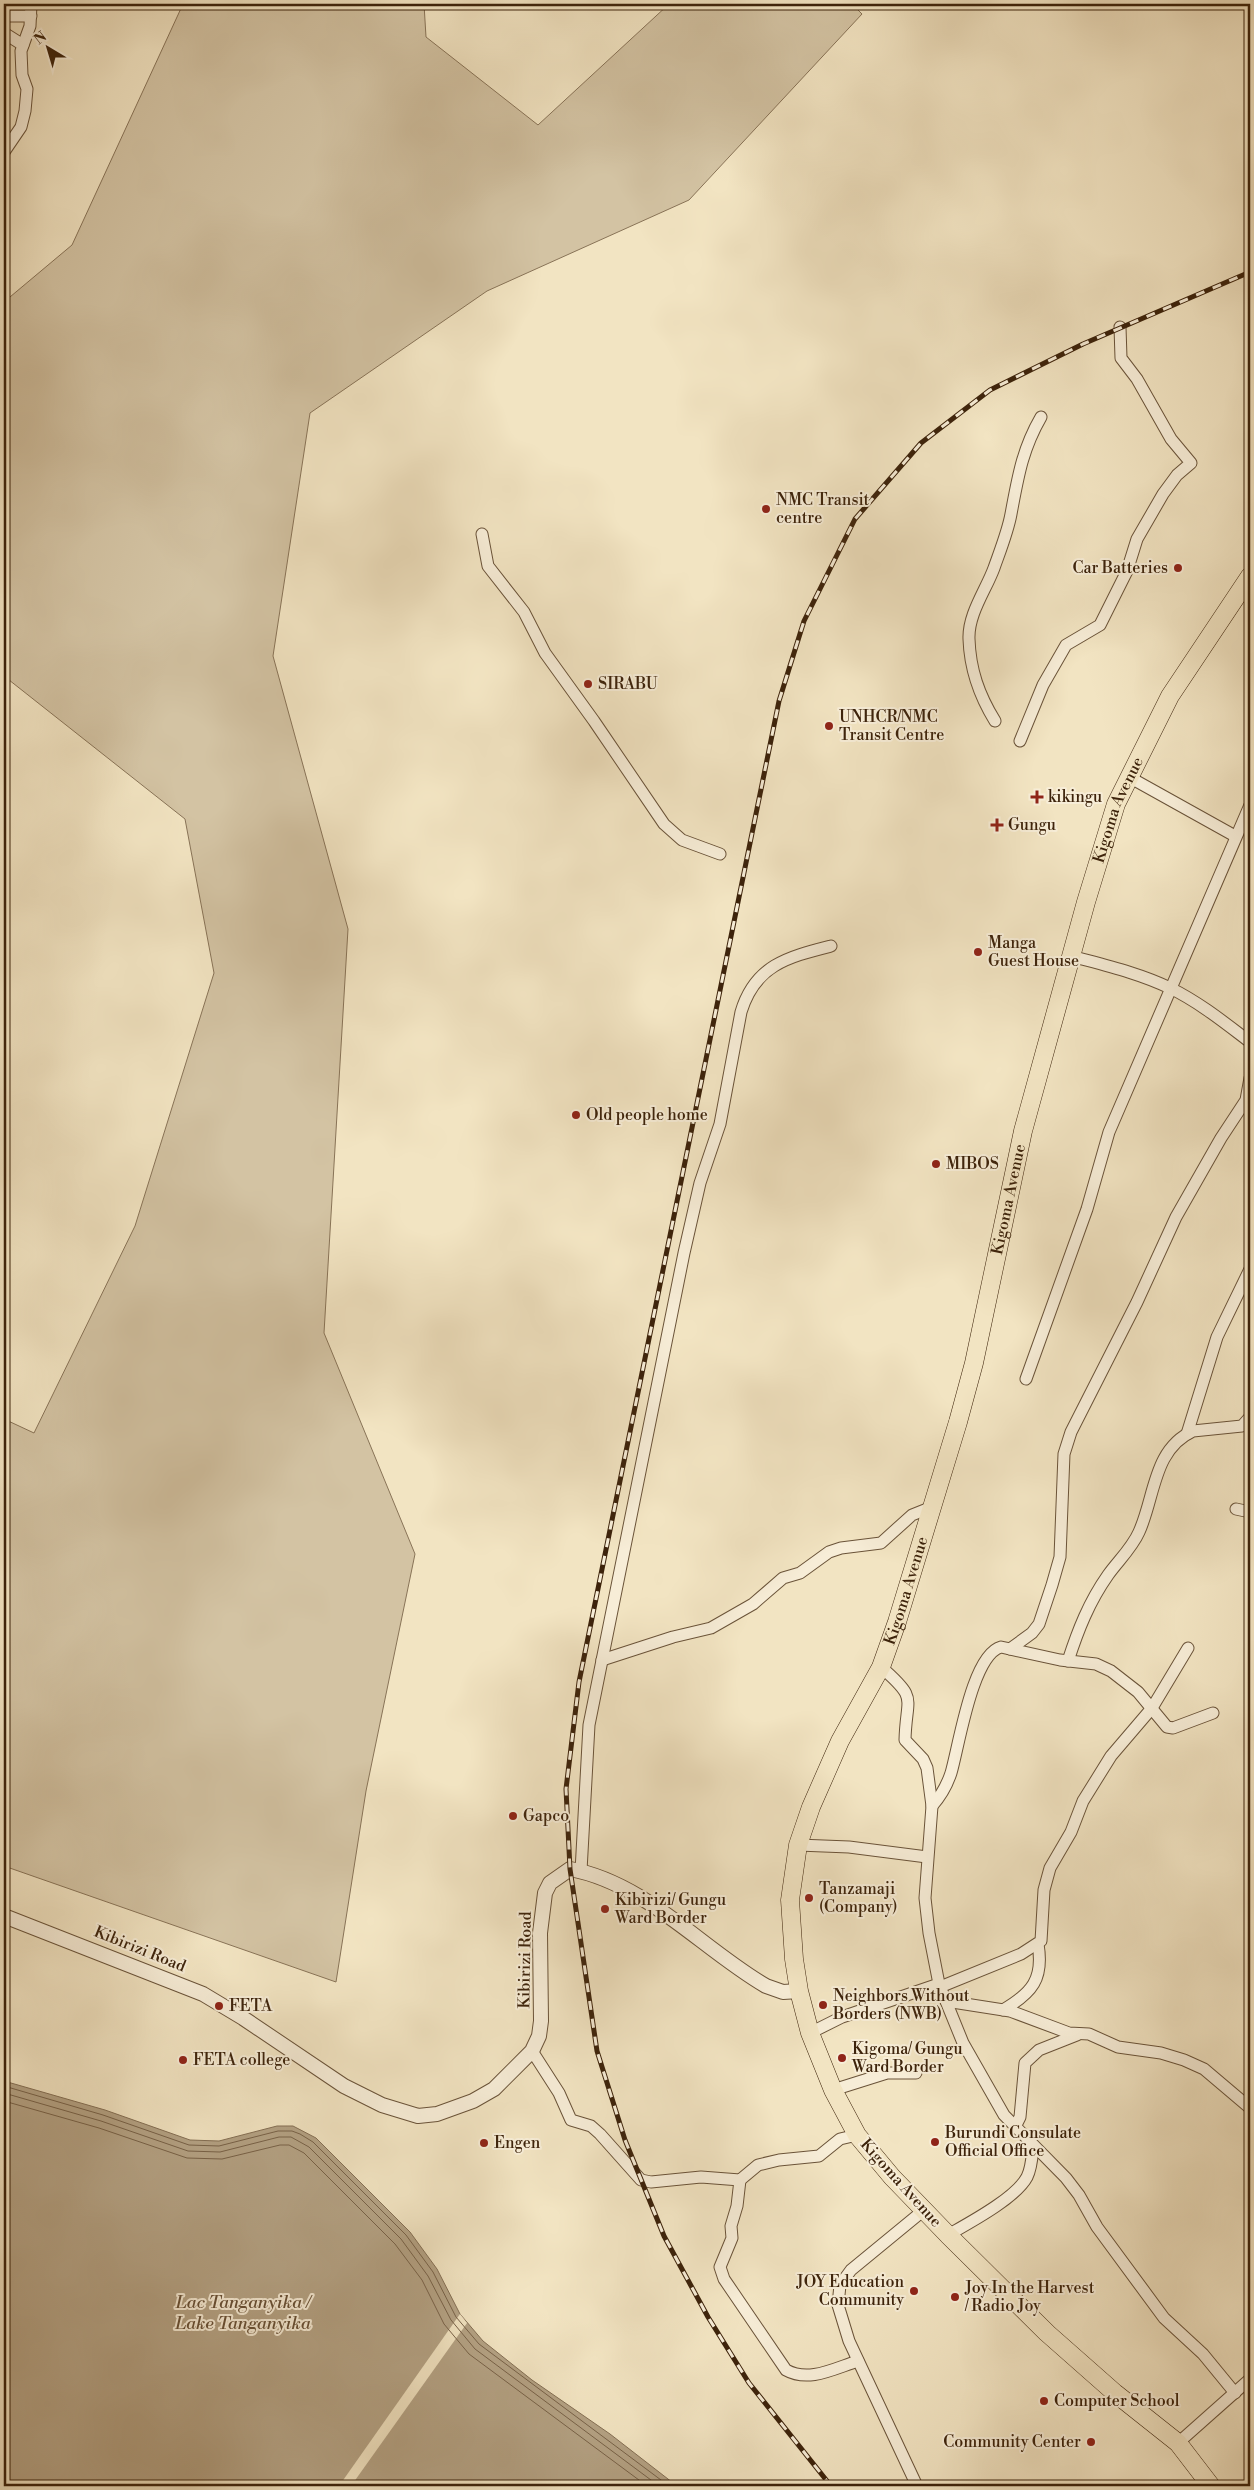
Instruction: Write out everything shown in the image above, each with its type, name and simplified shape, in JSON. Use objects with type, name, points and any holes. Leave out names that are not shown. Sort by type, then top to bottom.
[{"type":"main road","name":"Kigoma Avenue","points":[[1212,2486],[1178,2444],[1115,2393],[1054,2339],[948,2236],[892,2177],[857,2135],[833,2090],[810,2033],[799,1991],[790,1900],[798,1845],[811,1807],[840,1741],[881,1667],[932,1507],[974,1363],[1023,1131],[1071,956],[1116,804],[1170,696],[1250,576]]},
{"type":"street","points":[[4,152],[22,127],[25,111],[26,89],[21,61],[23,46],[30,26],[31,4]]},
{"type":"street","points":[[4,16],[31,16]]},
{"type":"street","points":[[4,33],[23,46]]},
{"type":"street","points":[[1020,741],[1042,685],[1066,645],[1100,624],[1127,571],[1136,539],[1163,494],[1177,475],[1192,463],[1171,439],[1137,379],[1121,358],[1120,327]]},
{"type":"street","points":[[995,721],[980,696],[974,676],[969,638],[970,627],[994,568],[1011,515],[1022,457],[1041,417]]},
{"type":"street","points":[[482,534],[488,566],[524,612],[544,653],[594,721],[664,824],[682,840],[720,854]]},
{"type":"street","points":[[1129,777],[1235,836]]},
{"type":"street","points":[[1026,1379],[1087,1208],[1109,1132],[1200,925],[1235,836],[1250,805]]},
{"type":"street","points":[[799,1991],[783,1992],[766,1986],[649,1904],[609,1882],[581,1871],[586,1750],[602,1660],[684,1253],[700,1183],[720,1124],[736,1036],[746,995],[754,982],[781,962],[831,946]]},
{"type":"street","points":[[1071,956],[1130,972],[1171,988],[1214,1014],[1250,1042]]},
{"type":"street","points":[[1010,1649],[1032,1633],[1039,1624],[1060,1557],[1064,1454],[1071,1432],[1137,1302],[1176,1217],[1221,1138],[1246,1100],[1250,1078]]},
{"type":"street","points":[[1187,1434],[1218,1337],[1250,1269]]},
{"type":"street","points":[[1068,1661],[1077,1632],[1090,1603],[1139,1533],[1158,1469],[1168,1452],[1187,1434],[1202,1429],[1242,1426],[1250,1417]]},
{"type":"street","points":[[602,1660],[673,1637],[711,1628],[752,1604],[783,1578],[800,1573],[829,1552],[841,1548],[881,1543],[912,1515],[932,1507]]},
{"type":"street","points":[[1236,1509],[1250,1512]]},
{"type":"street","points":[[932,1806],[950,1774],[966,1704],[985,1663],[995,1648],[1001,1647],[1068,1661],[1096,1664],[1132,1686],[1167,1728],[1173,1728],[1213,1713]]},
{"type":"street","points":[[810,2033],[842,2018],[940,1985],[1021,1954],[1038,1944],[1043,1934],[1044,1890],[1050,1868],[1071,1832],[1082,1801],[1111,1756],[1152,1708],[1188,1648]]},
{"type":"street","points":[[881,1667],[906,1692],[909,1710],[905,1740],[923,1760],[927,1768],[932,1806],[926,1857],[925,1898],[933,1961],[940,1985],[963,2043],[1004,2115],[1066,2178],[1079,2195],[1098,2227],[1164,2318],[1203,2354],[1235,2393]]},
{"type":"street","points":[[798,1845],[850,1847],[926,1857]]},
{"type":"street","name":"Kibirizi Road","points":[[4,1916],[203,1994],[243,2018],[344,2086],[400,2111],[418,2116],[437,2114],[473,2101],[494,2089],[532,2051],[539,2036],[541,2021],[540,1933],[545,1893],[550,1883],[562,1873],[570,1869],[581,1871]]},
{"type":"street","points":[[1003,2010],[1025,1997],[1033,1987],[1040,1955],[1038,1944]]},
{"type":"street","points":[[946,2001],[1030,2016],[1069,2032],[1082,2033],[1118,2047],[1161,2053],[1184,2060],[1204,2069],[1250,2108]]},
{"type":"street","points":[[1015,2128],[1020,2117],[1025,2063],[1039,2050],[1082,2033]]},
{"type":"street","points":[[532,2051],[559,2093],[571,2120],[590,2126],[600,2134],[641,2180],[651,2182],[701,2176],[740,2180]]},
{"type":"street","points":[[833,2090],[887,2073],[916,2073]]},
{"type":"street","points":[[857,2135],[840,2139],[819,2156],[770,2161],[758,2165],[740,2180],[737,2206],[731,2226],[732,2238],[720,2267],[724,2279],[786,2370],[795,2375],[811,2376],[858,2361]]},
{"type":"street","points":[[948,2236],[1006,2198],[1026,2179],[1032,2162],[1033,2146]]},
{"type":"street","points":[[917,2486],[849,2341],[838,2305],[840,2284],[851,2270],[924,2210]]},
{"type":"street","points":[[1178,2444],[1250,2380]]},
{"type":"shaded area","points":[[183,4],[424,4],[426,37],[538,125],[669,4],[852,4],[862,14],[689,200],[487,291],[310,413],[273,656],[348,929],[324,1333],[415,1554],[366,1791],[336,1982],[4,1866],[4,1419],[34,1433],[135,1226],[214,973],[185,819],[4,676],[4,302],[72,245]]},
{"type":"water","name":"Lac Tanganyika / Lake Tanganyika","points":[[4,2081],[105,2110],[190,2140],[219,2141],[277,2126],[293,2126],[316,2138],[410,2232],[437,2269],[460,2314],[483,2341],[532,2380],[610,2434],[677,2486],[4,2486]]},
{"type":"pier","points":[[460,2314],[467,2323],[351,2486],[339,2486]]},
{"type":"railway","points":[[831,2486],[749,2383],[708,2317],[664,2236],[625,2140],[597,2051],[570,1869],[566,1789],[579,1682],[779,701],[804,621],[855,519],[921,443],[990,390],[1083,344],[1250,272]]},
{"type":"place","name":"NMC Transit centre","points":[[766,509]]},
{"type":"place","name":"Car Batteries","points":[[1178,568]]},
{"type":"place","name":"SIRABU","points":[[588,684]]},
{"type":"place","name":"UNHCR/NMC Transit Centre","points":[[829,726]]},
{"type":"place","name":"kikingu","points":[[1037,797]]},
{"type":"place","name":"Gungu","points":[[997,825]]},
{"type":"place","name":"Manga Guest House","points":[[978,952]]},
{"type":"place","name":"Old people home","points":[[576,1115]]},
{"type":"place","name":"MIBOS","points":[[936,1164]]},
{"type":"place","name":"Gapco","points":[[513,1816]]},
{"type":"place","name":"Tanzamaji (Company)","points":[[809,1898]]},
{"type":"place","name":"Kibirizi/ Gungu Ward Border","points":[[605,1909]]},
{"type":"place","name":"Neighbors Without Borders (NWB)","points":[[823,2005]]},
{"type":"place","name":"FETA","points":[[219,2006]]},
{"type":"place","name":"Kigoma/ Gungu Ward Border","points":[[842,2058]]},
{"type":"place","name":"FETA college","points":[[183,2060]]},
{"type":"place","name":"Burundi Consulate Official Office","points":[[935,2142]]},
{"type":"place","name":"Engen","points":[[484,2143]]},
{"type":"place","name":"JOY Education Community","points":[[914,2291]]},
{"type":"place","name":"Joy In the Harvest / Radio Joy","points":[[955,2297]]},
{"type":"place","name":"Computer School","points":[[1044,2401]]},
{"type":"place","name":"Community Center","points":[[1091,2442]]}]
